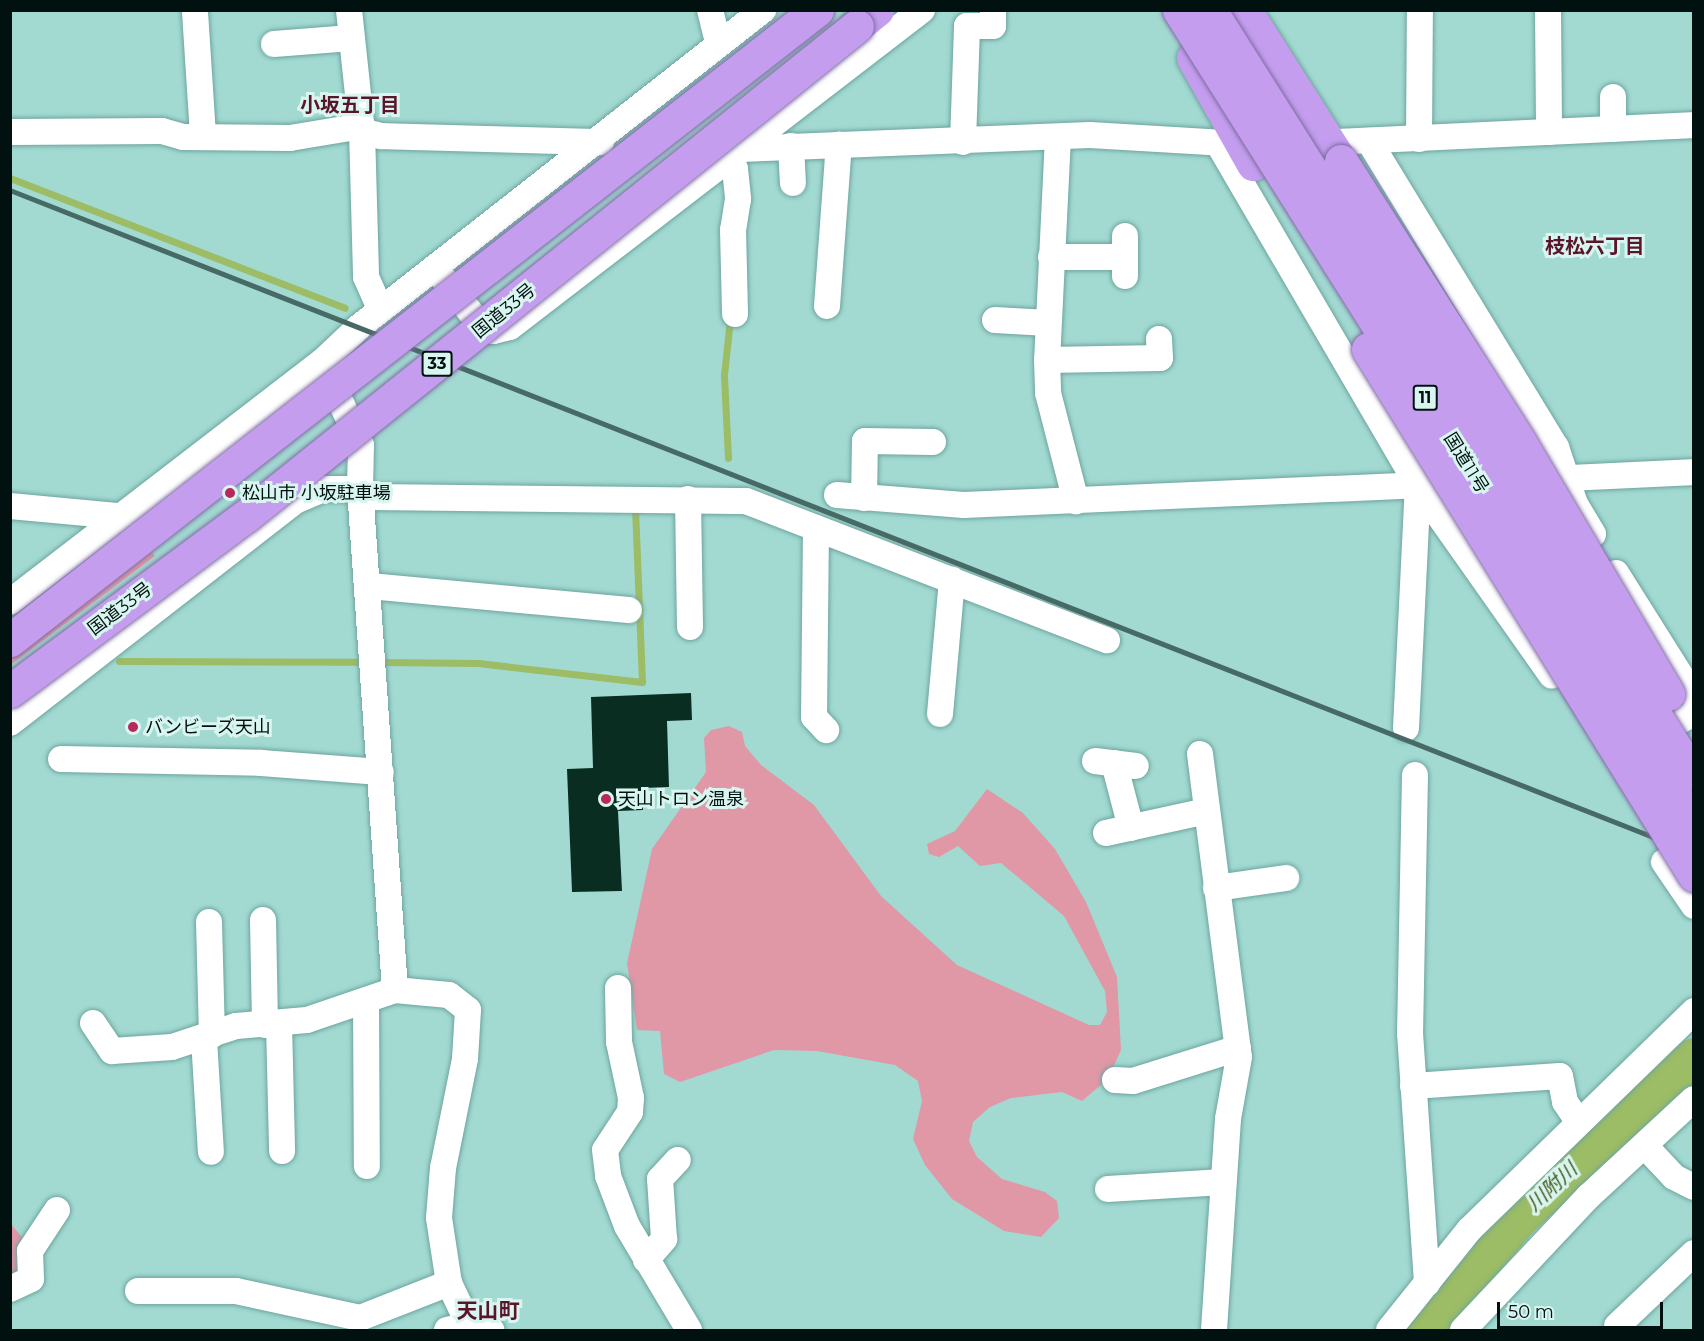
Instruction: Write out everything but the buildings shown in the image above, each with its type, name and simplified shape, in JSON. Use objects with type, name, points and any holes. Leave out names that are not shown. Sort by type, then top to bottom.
[{"type":"highway","name":"33","points":[[10,640],[817,10]]},
{"type":"highway","name":"11","points":[[1164,10],[1237,147],[1694,877]]},
{"type":"highway","name":"国道11号","points":[[1179,10],[1694,826]]},
{"type":"highway","name":"国道11号","points":[[1210,10],[1694,777]]},
{"type":"highway","points":[[1245,10],[1521,444],[1694,736]]},
{"type":"highway","name":"国道33号","points":[[10,691],[246,516],[867,18]]},
{"type":"street","points":[[349,10],[362,128],[366,277],[381,310]]},
{"type":"street","points":[[710,10],[718,44]]},
{"type":"street","points":[[10,602],[117,516],[322,363],[381,310],[437,270],[601,142],[718,44],[763,10]]},
{"type":"street","points":[[437,270],[480,324],[493,331],[510,327],[922,10]]},
{"type":"street","points":[[963,142],[967,26],[993,26],[993,10]]},
{"type":"street","points":[[1419,139],[1420,10]]},
{"type":"street","points":[[1548,10],[1549,132]]},
{"type":"street","points":[[195,12],[203,137]]},
{"type":"street","points":[[274,44],[351,38]]},
{"type":"street","points":[[1237,147],[1296,93]]},
{"type":"street","points":[[1613,97],[1613,129]]},
{"type":"street","points":[[734,154],[791,146],[1058,137],[1191,139],[1237,147],[1335,151],[1369,141],[1694,125]]},
{"type":"street","points":[[10,132],[162,131],[203,137],[313,137],[362,128],[381,136],[601,142]]},
{"type":"street","points":[[1058,137],[1047,322],[1048,393],[1076,501]]},
{"type":"street","points":[[1369,141],[1556,447],[1565,478],[1619,580],[1694,698]]},
{"type":"street","points":[[827,306],[839,144]]},
{"type":"street","points":[[791,146],[793,183]]},
{"type":"street","points":[[1237,147],[1418,486],[1534,649],[1638,814]]},
{"type":"street","points":[[734,154],[738,199],[733,230],[735,314]]},
{"type":"street","points":[[1051,257],[1125,256]]},
{"type":"street","points":[[995,320],[1047,322]]},
{"type":"street","points":[[1047,360],[1160,358],[1159,339]]},
{"type":"street","points":[[322,363],[361,445],[361,493],[395,990]]},
{"type":"street","points":[[864,498],[865,441],[933,442]]},
{"type":"street","points":[[837,495],[964,505],[1694,472]]},
{"type":"street","points":[[1406,728],[1418,486]]},
{"type":"street","points":[[10,723],[295,501],[323,489],[361,493],[746,501],[1107,640]]},
{"type":"street","points":[[688,499],[697,618]]},
{"type":"street","points":[[10,506],[117,516]]},
{"type":"street","points":[[816,528],[814,717],[826,730]]},
{"type":"street","points":[[940,714],[952,580]]},
{"type":"street","points":[[369,586],[629,610]]},
{"type":"street","points":[[1606,763],[1694,712]]},
{"type":"street","points":[[1660,732],[1690,803],[1694,877]]},
{"type":"street","points":[[1200,754],[1238,1048],[1223,1182],[1214,1330]]},
{"type":"street","points":[[61,759],[261,763],[381,772]]},
{"type":"street","points":[[1115,764],[1118,831],[1207,811]]},
{"type":"street","points":[[1415,775],[1415,898],[1410,978],[1413,1086],[1426,1283]]},
{"type":"street","points":[[1664,862],[1694,906]]},
{"type":"street","points":[[1216,888],[1286,878]]},
{"type":"street","points":[[263,920],[282,1151]]},
{"type":"street","points":[[209,922],[208,1037],[211,1152]]},
{"type":"street","points":[[618,988],[619,1042],[632,1098],[630,1112],[606,1150],[608,1176],[646,1260],[690,1330]]},
{"type":"street","points":[[93,1023],[112,1051],[208,1037],[236,1026],[272,1024],[366,1001],[395,990],[449,995],[468,1010],[465,1059],[439,1197],[449,1283],[469,1329]]},
{"type":"street","points":[[366,1001],[367,1166]]},
{"type":"street","points":[[1389,1330],[1468,1230],[1694,1011]]},
{"type":"street","points":[[1114,1080],[1133,1081],[1238,1048]]},
{"type":"street","points":[[1413,1086],[1560,1076],[1565,1102],[1578,1121]]},
{"type":"street","points":[[1463,1330],[1588,1197],[1694,1099]]},
{"type":"street","points":[[1645,1146],[1674,1177],[1694,1187]]},
{"type":"street","points":[[646,1260],[664,1239],[660,1179],[678,1160]]},
{"type":"street","points":[[1108,1189],[1223,1182]]},
{"type":"street","points":[[10,1289],[31,1279],[30,1251],[57,1210]]},
{"type":"street","points":[[1617,1326],[1694,1253]]},
{"type":"street","points":[[138,1291],[236,1291],[360,1318],[449,1283]]},
{"type":"shaded area","points":[[152,552],[155,556],[12,664],[10,659]]},
{"type":"shaded area","points":[[729,726],[742,732],[745,746],[761,765],[814,805],[881,896],[957,965],[1089,1025],[1100,1025],[1107,1012],[1105,991],[1064,916],[1001,863],[980,866],[958,846],[939,857],[929,854],[927,844],[955,831],[987,789],[1023,813],[1055,849],[1086,902],[1117,977],[1121,1050],[1108,1079],[1082,1101],[1062,1092],[1011,1098],[990,1107],[973,1122],[969,1141],[977,1157],[1002,1179],[1045,1192],[1057,1201],[1059,1218],[1041,1237],[1004,1231],[952,1199],[925,1165],[913,1139],[922,1101],[918,1081],[895,1065],[817,1051],[774,1050],[680,1082],[664,1074],[660,1031],[637,1030],[627,963],[652,849],[706,772],[704,738],[711,730]]},
{"type":"shaded area","points":[[10,1223],[22,1237],[24,1273],[10,1280]]},
{"type":"waterway","points":[[10,178],[345,308]]},
{"type":"waterway","points":[[728,458],[724,375],[730,319]]},
{"type":"waterway","points":[[382,662],[478,663],[642,682],[635,511],[639,510]]},
{"type":"waterway","points":[[119,661],[361,662]]},
{"type":"waterway","name":"川附川","points":[[1424,1330],[1519,1218],[1694,1058]]},
{"type":"railway","points":[[10,190],[1694,853]]},
{"type":"place","name":"松山市 小坂駐車場","points":[[230,493]]},
{"type":"place","name":"バンビーズ天山","points":[[133,727]]},
{"type":"place","name":"天山トロン温泉","points":[[606,799]]},
{"type":"district","name":"小坂五丁目","points":[[350,105]]},
{"type":"district","name":"枝松六丁目","points":[[1595,246]]},
{"type":"district","name":"天山町","points":[[488,1311]]}]
